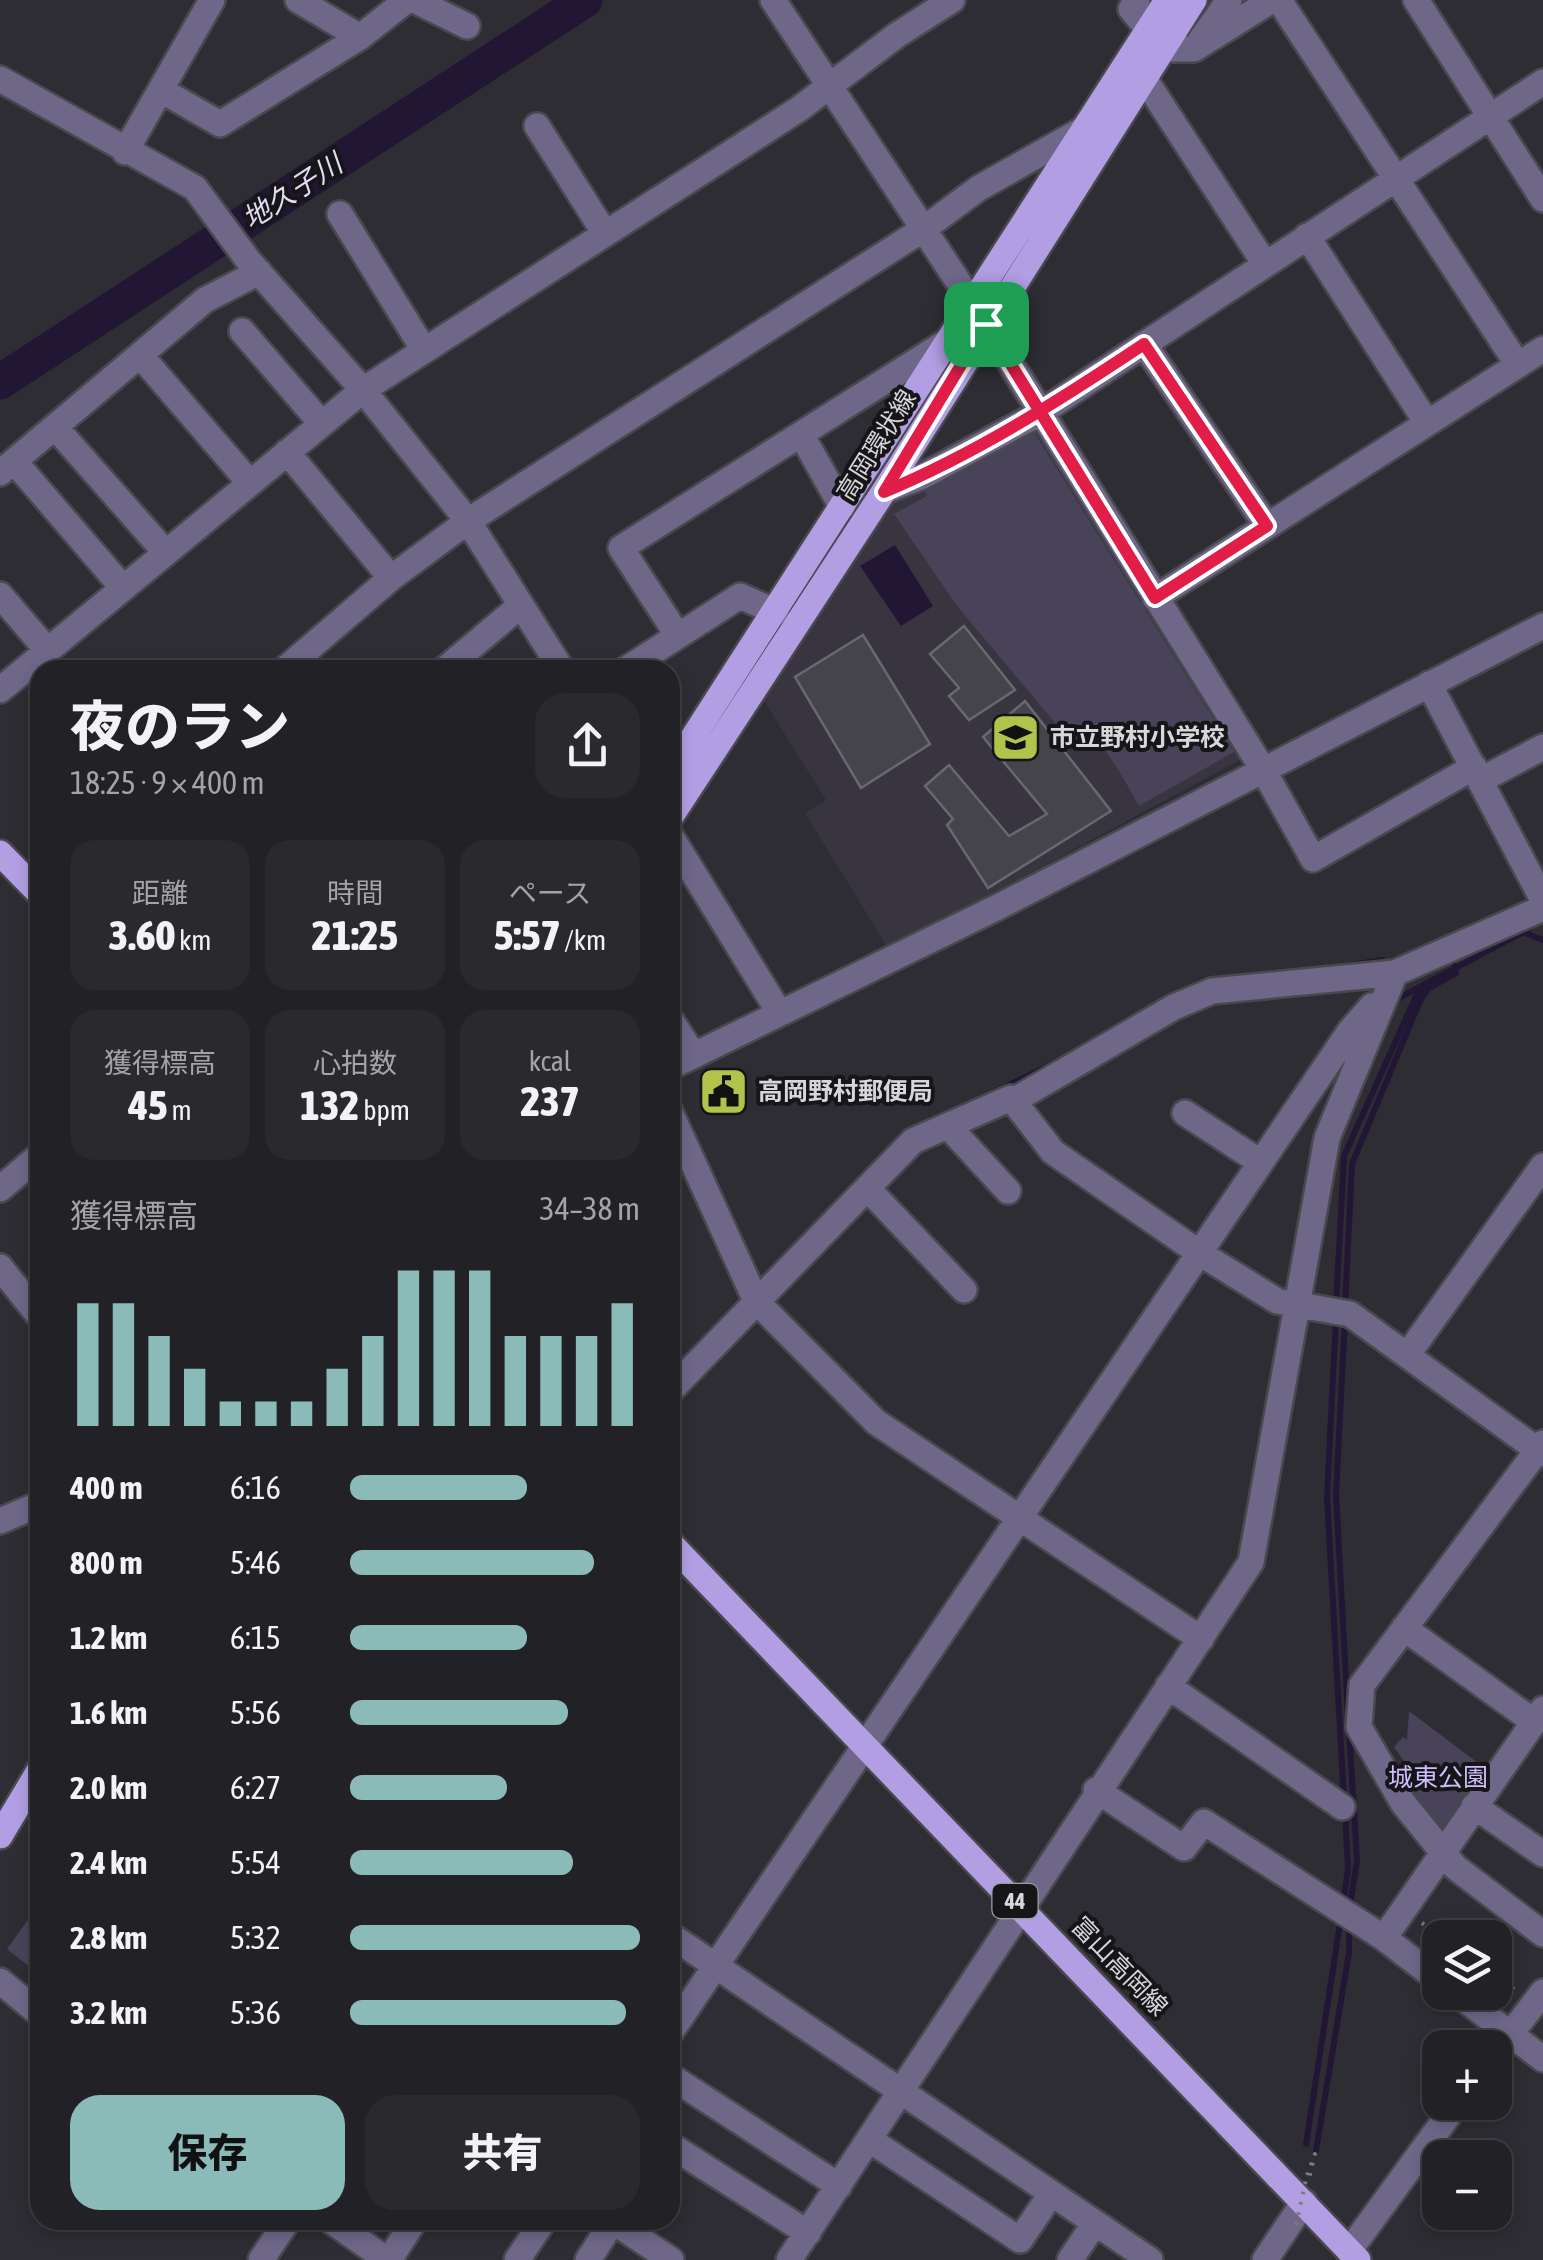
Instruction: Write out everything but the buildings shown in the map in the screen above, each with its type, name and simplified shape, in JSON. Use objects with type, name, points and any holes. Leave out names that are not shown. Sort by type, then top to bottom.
[{"type":"main road","name":"高岡環状線","points":[[680,803],[884,492],[1084,128],[1158,20],[1194,0]]},
{"type":"main road","name":"高岡環状線","points":[[680,758],[948,341],[979,314],[1144,78],[1158,20]]},
{"type":"main road","points":[[0,852],[30,880]]},
{"type":"main road","name":"富山高岡線","points":[[680,1554],[1354,2255]]},
{"type":"main road","points":[[0,1836],[30,1786]]},
{"type":"street","points":[[298,0],[360,37]]},
{"type":"street","points":[[160,90],[220,124],[360,37],[411,0],[468,26]]},
{"type":"street","points":[[774,0],[979,314],[1264,770],[1313,859],[1477,774],[1543,746]]},
{"type":"street","points":[[37,660],[363,390],[828,86],[952,0]]},
{"type":"street","points":[[1194,50],[1228,0]]},
{"type":"street","points":[[1194,50],[1275,0],[1518,364]]},
{"type":"street","points":[[1416,0],[1543,199]]},
{"type":"street","points":[[126,152],[202,3]]},
{"type":"street","points":[[1158,20],[1194,50]]},
{"type":"street","points":[[1144,78],[1265,264]]},
{"type":"street","points":[[0,79],[195,188],[254,266],[363,390],[468,520],[556,660]]},
{"type":"street","points":[[884,492],[923,476],[1040,413],[1543,82]]},
{"type":"street","points":[[537,126],[604,232]]},
{"type":"street","points":[[296,660],[391,578],[468,520],[925,228],[979,188],[1084,128]]},
{"type":"street","points":[[340,214],[424,350]]},
{"type":"street","points":[[1307,236],[1427,423]]},
{"type":"street","points":[[123,588],[7,467],[205,300],[254,266]]},
{"type":"street","points":[[242,331],[322,424]]},
{"type":"street","points":[[678,636],[621,548],[948,341]]},
{"type":"street","points":[[1144,344],[1267,526]]},
{"type":"street","points":[[1155,598],[1543,349]]},
{"type":"street","points":[[140,355],[250,483]]},
{"type":"street","points":[[55,427],[166,553]]},
{"type":"street","points":[[801,434],[842,507]]},
{"type":"street","points":[[287,452],[391,578]]},
{"type":"street","points":[[0,595],[48,651]]},
{"type":"street","points":[[641,660],[740,596],[776,612]]},
{"type":"street","points":[[456,660],[521,605]]},
{"type":"street","points":[[680,1062],[779,1012],[909,939],[1264,770],[1543,626]]},
{"type":"street","points":[[0,690],[30,666]]},
{"type":"street","points":[[1429,684],[1543,900]]},
{"type":"street","points":[[680,850],[779,1012]]},
{"type":"street","points":[[1013,1101],[1174,1007],[1212,991],[1390,982],[1543,908]]},
{"type":"street","points":[[680,2018],[1198,1252],[1350,1031],[1390,982]]},
{"type":"street","points":[[789,2260],[1104,1795],[1168,1686],[1250,1562],[1318,1310],[1327,1138],[1390,982]]},
{"type":"street","points":[[680,1034],[694,1054]]},
{"type":"street","points":[[680,1379],[753,1295],[914,1141],[1011,1098],[1052,1152],[1198,1252],[1277,1300],[1318,1310],[1408,1354],[1541,1449],[1362,1685],[1359,1727],[1403,1802],[1455,1866],[1543,1934]]},
{"type":"street","points":[[1185,1114],[1260,1162]]},
{"type":"street","points":[[948,1126],[1008,1191]]},
{"type":"street","points":[[680,1134],[753,1295],[876,1422],[1201,1639]]},
{"type":"street","points":[[0,1189],[30,1164]]},
{"type":"street","points":[[1408,1354],[1543,1166]]},
{"type":"street","points":[[868,1189],[964,1290]]},
{"type":"street","points":[[0,1267],[30,1304]]},
{"type":"street","points":[[0,1520],[30,1508]]},
{"type":"street","points":[[1384,1938],[1538,1715],[1404,1628]]},
{"type":"street","points":[[1168,1686],[1342,1808]]},
{"type":"street","points":[[1104,1795],[1184,1848],[1204,1822],[1384,1938],[1422,1967]]},
{"type":"street","points":[[1474,1806],[1543,1854]]},
{"type":"street","points":[[680,1941],[1150,2260]]},
{"type":"street","points":[[0,1980],[30,2006]]},
{"type":"street","points":[[1512,2031],[1543,1992]]},
{"type":"street","points":[[1471,2010],[1489,2030]]},
{"type":"street","points":[[1512,2048],[1543,2060]]},
{"type":"street","points":[[680,2083],[839,2186]]},
{"type":"street","points":[[1354,2255],[1446,2120]]},
{"type":"street","points":[[870,2140],[1020,2240],[1051,2194]]},
{"type":"street","points":[[680,2151],[808,2233]]},
{"type":"street","points":[[1265,2260],[1303,2203]]},
{"type":"street","points":[[1070,2260],[1095,2224]]},
{"type":"street","points":[[261,2260],[281,2230]]},
{"type":"street","points":[[344,2230],[388,2260],[408,2230]]},
{"type":"street","points":[[517,2260],[537,2230]]},
{"type":"street","points":[[588,2260],[606,2230]]},
{"type":"street","points":[[626,2230],[671,2260]]},
{"type":"path","points":[[1315,2154],[1303,2203],[1307,2175],[1315,2154]]},
{"type":"shaded area","points":[[1034,428],[1246,757],[989,895],[886,945],[805,813],[826,800],[764,701],[880,509]]},
{"type":"shaded area","points":[[895,545],[933,606],[901,626],[860,566]]},
{"type":"green space","points":[[1034,432],[1234,752],[1139,806],[1096,741],[1071,725],[1056,724],[957,606],[894,514],[927,496],[923,488]]},
{"type":"green space","name":"城東公園","points":[[1409,1711],[1486,1769],[1434,1848],[1386,1792],[1406,1764],[1394,1747],[1403,1737],[1407,1740]]},
{"type":"green space","points":[[30,1917],[30,1967],[7,1949]]},
{"type":"waterway","name":"地久子川","points":[[0,382],[585,0]]},
{"type":"waterway","points":[[1397,999],[1529,929]]},
{"type":"waterway","points":[[1522,932],[1543,940]]},
{"type":"waterway","points":[[1344,966],[1383,960]]},
{"type":"waterway","points":[[1345,1307],[1352,1164],[1420,1001],[1428,989],[1456,973],[1455,966]]},
{"type":"waterway","points":[[1336,1306],[1344,1156],[1417,994],[1426,990]]},
{"type":"waterway","points":[[992,1093],[1057,1062]]},
{"type":"waterway","points":[[1336,1318],[1327,1497],[1344,1800]]},
{"type":"waterway","points":[[1345,1320],[1336,1493],[1348,1717]]},
{"type":"waterway","points":[[1349,1729],[1357,1860],[1350,1906]]},
{"type":"waterway","points":[[1343,1904],[1348,1869],[1345,1812]]},
{"type":"waterway","points":[[1306,2144],[1341,1917]]},
{"type":"waterway","points":[[1316,2151],[1349,1953],[1349,1923]]},
{"type":"place","name":"市立野村小学校","points":[[1015,737]]},
{"type":"place","name":"高岡野村郵便局","points":[[723,1091]]},
{"type":"route","points":[[986,324],[884,492],[923,476],[1040,413],[1144,344],[1267,526],[1155,598],[1040,413],[986,324]]}]
